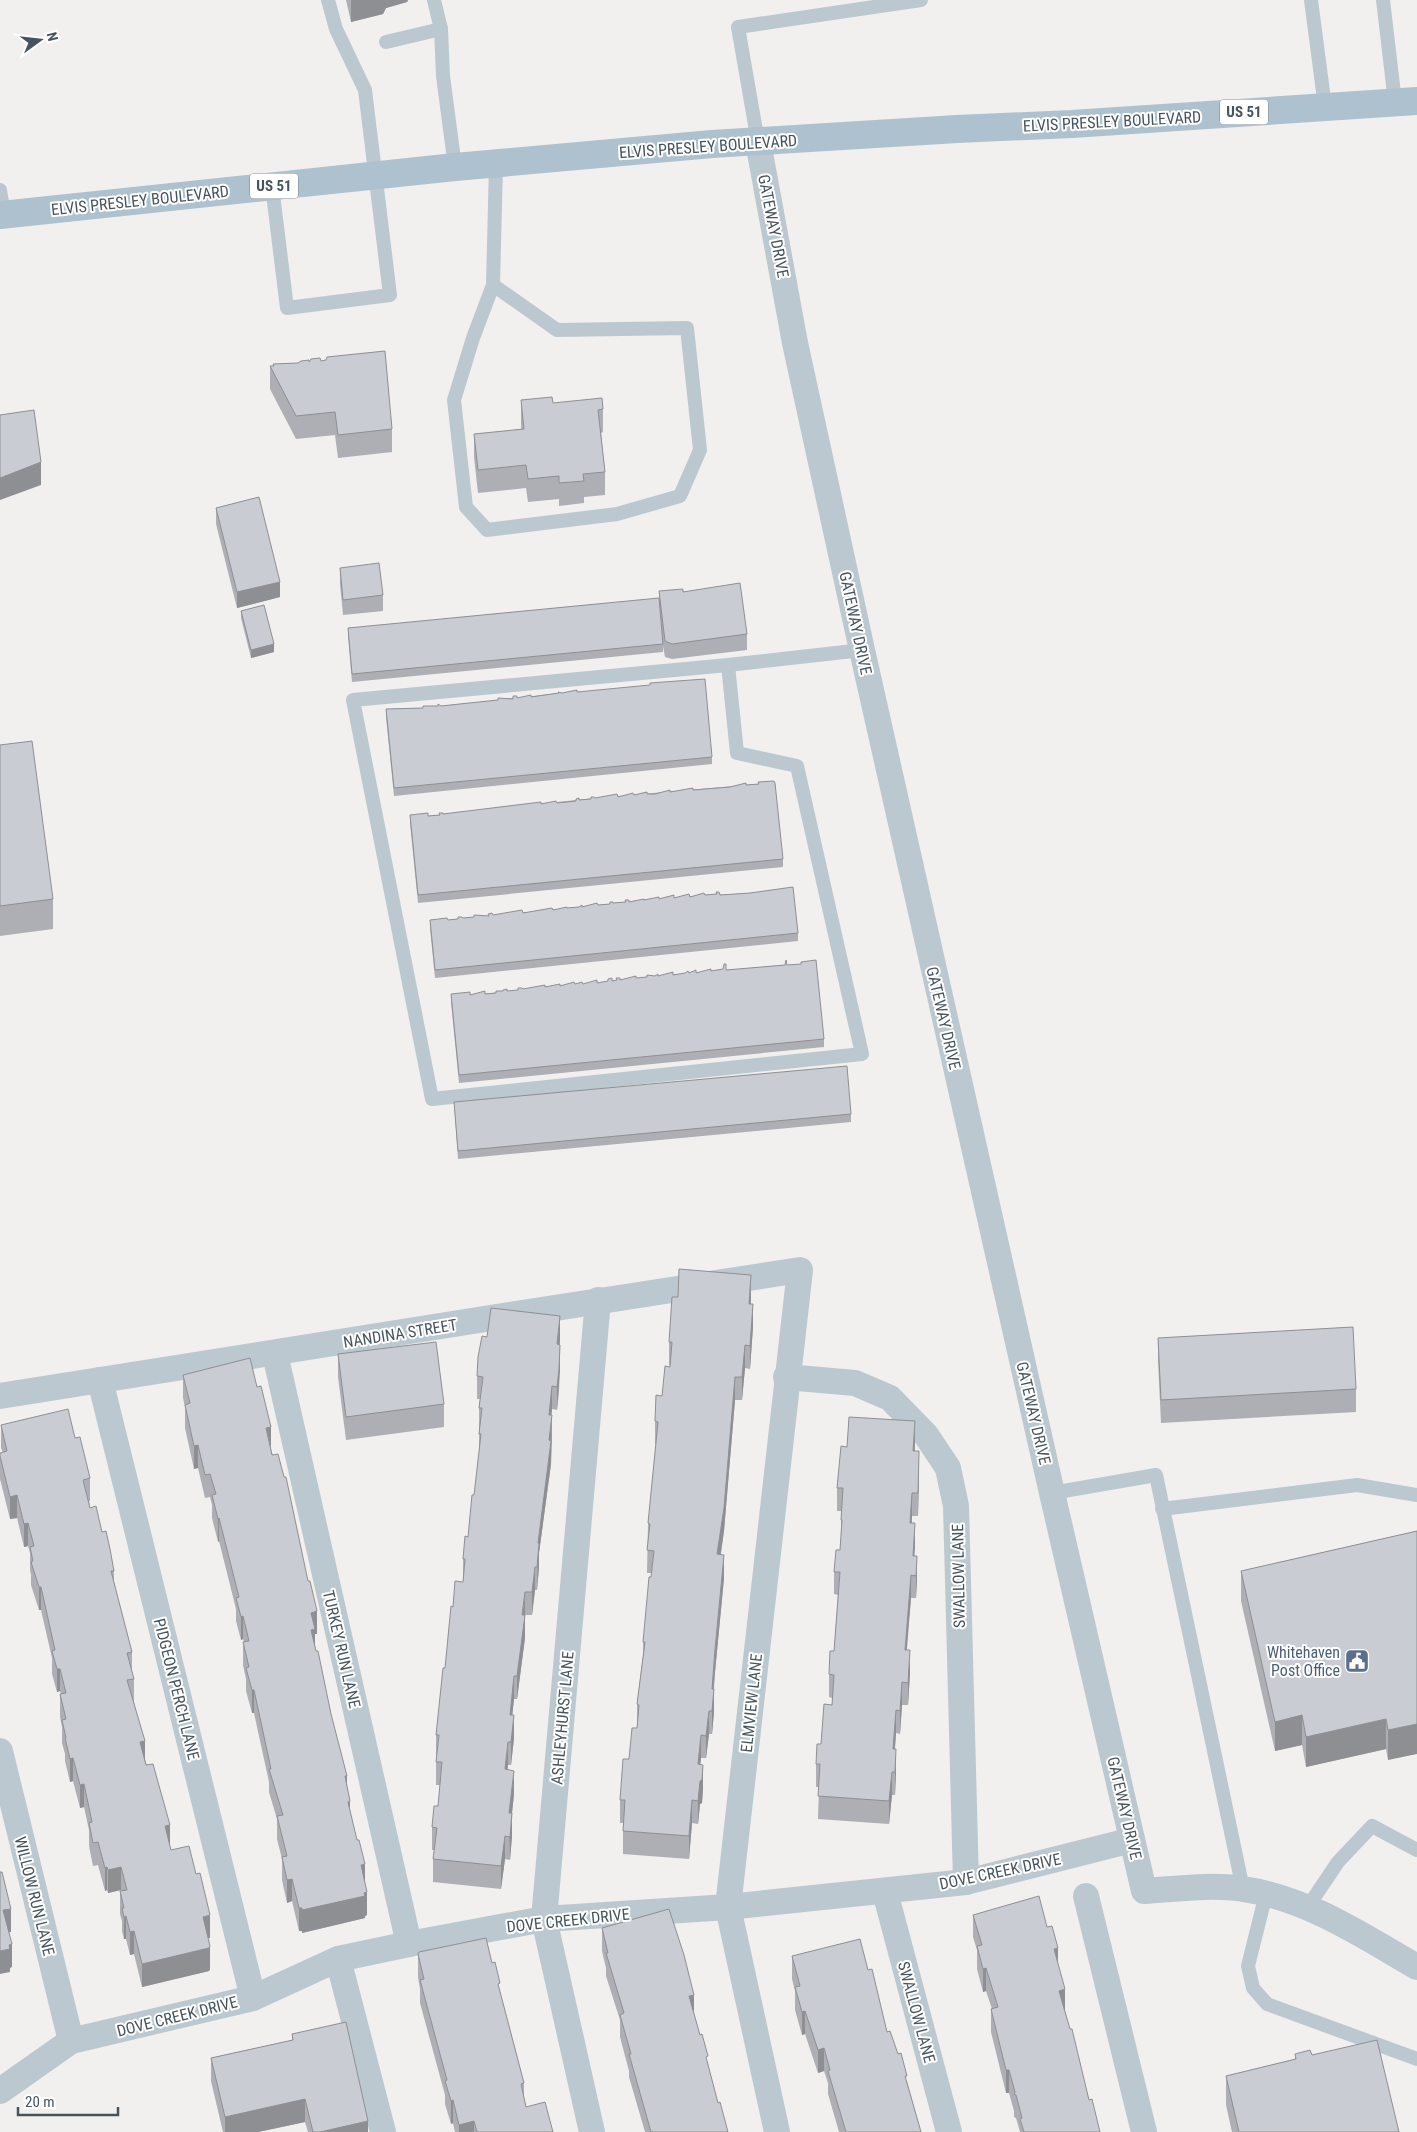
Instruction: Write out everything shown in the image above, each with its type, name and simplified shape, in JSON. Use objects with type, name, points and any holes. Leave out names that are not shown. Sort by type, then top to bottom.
[{"type":"main road","name":"ELVIS PRESLEY BOULEVARD","points":[[1,207],[272,186],[456,167],[758,142],[1406,102]]},
{"type":"street","name":"GATEWAY DRIVE","points":[[758,142],[797,353],[862,650],[1052,1493],[1144,1891],[1209,1887],[1255,1891]]},
{"type":"street","name":"NANDINA STREET","points":[[0,1396],[275,1354],[598,1300],[800,1270]]},
{"type":"street","name":"ELMVIEW LANE","points":[[777,2132],[728,1907],[786,1377],[800,1270]]},
{"type":"street","name":"ASHLEYHURST LANE","points":[[592,2132],[544,1920],[598,1300]]},
{"type":"street","name":"TURKEY RUN LANE","points":[[275,1354],[409,1944]]},
{"type":"street","name":"SWALLOW LANE","points":[[786,1377],[855,1383],[890,1398],[926,1435],[948,1468],[956,1506],[966,1882]]},
{"type":"street","name":"PIDGEON PERCH LANE","points":[[100,1380],[253,1998]]},
{"type":"street","name":"WILLOW RUN LANE","points":[[0,1751],[71,2042]]},
{"type":"street","name":"DOVE CREEK DRIVE","points":[[0,2091],[71,2042],[253,1998],[338,1960],[409,1944],[544,1920],[728,1907],[966,1882],[1132,1840]]},
{"type":"street","points":[[1255,1891],[1307,1908],[1343,1924],[1417,1967]]},
{"type":"street","name":"SWALLOW LANE","points":[[885,1892],[949,2132]]},
{"type":"street","points":[[1086,1896],[1144,2132]]},
{"type":"street","points":[[338,1960],[384,2132]]},
{"type":"lane","points":[[272,186],[287,308],[390,295],[365,90],[336,29],[328,0]]},
{"type":"lane","points":[[434,0],[441,29],[443,76],[456,167]]},
{"type":"lane","points":[[1311,0],[1325,107]]},
{"type":"lane","points":[[1383,0],[1406,102]]},
{"type":"lane","points":[[758,142],[738,27],[913,1]]},
{"type":"lane","points":[[386,42],[441,29]]},
{"type":"lane","points":[[493,285],[557,330],[687,328],[700,450],[680,496],[617,514],[487,530],[466,507],[454,400],[473,338],[493,285],[496,164]]},
{"type":"lane","points":[[728,665],[738,753],[797,766],[862,1054],[432,1099],[353,700],[728,665],[862,650]]},
{"type":"lane","points":[[1052,1493],[1156,1475],[1162,1510],[1255,1891],[1248,1966],[1253,1988],[1267,2004],[1417,2059]]},
{"type":"lane","points":[[1162,1510],[1357,1485],[1417,1495]]},
{"type":"lane","points":[[1307,1908],[1338,1862],[1372,1826],[1417,1850]]},
{"type":"building","points":[[385,351],[392,429],[338,435],[335,412],[296,416],[270,366],[274,366],[273,364],[298,363],[309,360],[309,362],[311,359],[320,358],[321,361],[326,360],[327,357]]},
{"type":"building","points":[[552,397],[553,403],[602,398],[603,409],[598,410],[605,472],[583,474],[584,481],[559,483],[559,476],[528,479],[526,465],[478,470],[474,434],[524,429],[521,400]]},
{"type":"building","points":[[34,410],[41,462],[0,478],[0,415]]},
{"type":"building","points":[[259,497],[280,582],[237,592],[216,508]]},
{"type":"building","points":[[379,563],[383,595],[343,600],[340,568]]},
{"type":"building","points":[[740,583],[747,634],[672,644],[665,641],[659,591],[683,589],[683,592]]},
{"type":"building","points":[[659,598],[663,644],[352,674],[348,628]]},
{"type":"building","points":[[264,605],[274,644],[251,650],[241,611]]},
{"type":"building","points":[[705,679],[712,757],[394,788],[386,709],[423,708],[423,706],[438,706],[438,704],[441,706],[498,700],[498,698],[513,699],[513,696],[517,696],[517,698],[531,695],[531,697],[577,690],[577,692],[650,685],[650,683]]},
{"type":"building","points":[[32,741],[53,899],[0,906],[0,745]]},
{"type":"building","points":[[774,781],[783,859],[418,895],[410,815],[428,813],[428,816],[440,815],[439,813],[541,802],[541,804],[556,801],[557,803],[576,801],[579,798],[579,800],[591,799],[591,797],[617,794],[618,797],[633,793],[634,795],[647,792],[647,794],[655,794],[670,790],[670,792],[693,788],[693,790],[730,787],[746,783],[746,785]]},
{"type":"building","points":[[793,887],[798,933],[435,970],[430,920],[458,919],[458,917],[474,917],[474,915],[489,916],[488,914],[492,913],[493,915],[522,910],[523,913],[552,908],[553,910],[582,905],[582,907],[597,903],[598,905],[610,904],[610,902],[626,902],[625,900],[629,900],[629,902],[659,897],[659,899],[674,895],[674,898],[689,894],[690,897],[704,893],[705,895],[717,894],[716,892],[719,892],[720,895],[750,893]]},
{"type":"building","points":[[786,960],[787,965],[816,960],[824,1039],[459,1075],[451,994],[470,992],[470,995],[485,991],[485,994],[496,993],[496,991],[507,989],[507,991],[518,990],[518,988],[523,989],[545,985],[545,987],[560,984],[560,986],[574,982],[575,984],[582,982],[583,984],[597,980],[597,983],[608,981],[608,979],[612,978],[612,981],[617,980],[616,978],[620,978],[620,980],[636,976],[636,978],[658,974],[658,976],[673,972],[673,975],[696,970],[696,973],[711,969],[711,971],[723,969],[724,964],[726,964],[726,970],[785,965]]},
{"type":"building","points":[[847,1066],[851,1114],[458,1151],[454,1102]]},
{"type":"building","points":[[679,1269],[751,1275],[749,1304],[753,1304],[750,1346],[745,1345],[742,1377],[735,1377],[724,1508],[717,1554],[724,1555],[715,1649],[712,1711],[709,1711],[706,1736],[701,1735],[698,1764],[703,1765],[702,1780],[700,1781],[698,1801],[692,1800],[689,1836],[623,1831],[625,1800],[620,1800],[623,1759],[629,1759],[632,1728],[637,1728],[639,1705],[637,1704],[645,1642],[643,1642],[649,1577],[651,1577],[654,1551],[647,1550],[658,1422],[655,1421],[656,1395],[662,1396],[665,1366],[670,1367],[672,1342],[669,1342],[672,1297],[678,1297]]},
{"type":"building","points":[[491,1308],[560,1316],[557,1344],[560,1345],[559,1369],[557,1387],[552,1386],[549,1415],[552,1415],[549,1440],[551,1441],[538,1543],[537,1567],[535,1567],[532,1592],[525,1592],[522,1615],[525,1615],[517,1676],[514,1676],[510,1715],[514,1715],[505,1769],[514,1771],[509,1813],[512,1813],[510,1837],[505,1836],[501,1866],[433,1859],[437,1828],[432,1827],[434,1806],[438,1806],[442,1762],[436,1762],[439,1735],[436,1735],[443,1668],[445,1668],[455,1581],[463,1582],[465,1536],[468,1537],[481,1434],[479,1434],[482,1408],[479,1408],[483,1377],[477,1376],[478,1357],[482,1336],[487,1337]]},
{"type":"building","points":[[1353,1327],[1356,1389],[1161,1400],[1158,1338]]},
{"type":"building","points":[[436,1342],[444,1404],[346,1417],[338,1354]]},
{"type":"building","points":[[250,1358],[257,1387],[261,1386],[271,1427],[266,1428],[272,1455],[278,1454],[284,1477],[286,1477],[308,1581],[310,1581],[317,1611],[311,1613],[315,1629],[311,1630],[316,1651],[318,1651],[331,1714],[347,1776],[345,1776],[350,1801],[348,1802],[365,1864],[361,1865],[367,1892],[364,1893],[365,1896],[302,1910],[302,1908],[299,1908],[292,1879],[287,1880],[282,1857],[287,1856],[277,1816],[283,1815],[269,1769],[271,1769],[254,1690],[252,1690],[246,1668],[249,1667],[243,1642],[249,1641],[236,1598],[239,1597],[212,1495],[216,1494],[210,1474],[205,1475],[198,1445],[194,1446],[185,1405],[190,1403],[183,1375]]},
{"type":"building","points":[[68,1409],[75,1438],[80,1437],[90,1478],[83,1480],[90,1508],[96,1506],[102,1532],[106,1531],[110,1549],[114,1571],[111,1571],[132,1652],[127,1653],[134,1679],[127,1680],[145,1741],[140,1742],[146,1765],[153,1764],[170,1825],[165,1826],[171,1850],[189,1846],[196,1874],[200,1873],[210,1915],[203,1917],[209,1948],[142,1964],[134,1931],[130,1932],[122,1908],[124,1908],[120,1891],[127,1890],[121,1867],[108,1870],[107,1867],[105,1868],[98,1842],[93,1843],[89,1823],[92,1822],[84,1784],[80,1785],[73,1758],[70,1759],[65,1738],[62,1720],[66,1719],[60,1694],[66,1693],[60,1669],[57,1669],[52,1651],[55,1650],[41,1587],[39,1587],[31,1562],[33,1561],[30,1547],[34,1546],[28,1523],[24,1524],[17,1495],[10,1497],[0,1456],[0,1453],[7,1451],[1,1425]]},
{"type":"building","points":[[849,1417],[915,1421],[913,1451],[919,1451],[918,1493],[912,1493],[910,1523],[915,1523],[913,1556],[917,1556],[916,1576],[911,1575],[905,1650],[910,1650],[908,1683],[902,1682],[900,1711],[896,1710],[893,1749],[896,1749],[895,1772],[892,1772],[889,1801],[818,1796],[820,1764],[816,1764],[817,1744],[821,1744],[824,1704],[832,1705],[834,1675],[829,1674],[830,1651],[834,1651],[840,1572],[834,1572],[836,1550],[840,1550],[843,1488],[837,1488],[841,1446],[847,1447]]},
{"type":"building","points":[[1417,1531],[1417,1724],[1388,1730],[1386,1719],[1306,1737],[1302,1715],[1275,1722],[1241,1571]]},
{"type":"building","points":[[0,1872],[2,1872],[11,1909],[3,1910],[12,1944],[9,1945],[10,1949],[0,1951]]},
{"type":"building","points":[[1039,1896],[1047,1927],[1052,1926],[1058,1948],[1054,1949],[1065,1989],[1059,1991],[1070,2029],[1072,2029],[1089,2100],[1092,2099],[1100,2132],[1024,2132],[1009,2070],[1006,2070],[991,2009],[998,2007],[986,1968],[983,1969],[977,1946],[982,1945],[973,1915]]},
{"type":"building","points":[[669,1909],[684,1955],[694,1995],[689,1996],[700,2035],[702,2034],[718,2103],[720,2102],[728,2132],[651,2132],[629,2054],[631,2054],[620,2015],[624,2013],[606,1953],[608,1953],[602,1928]]},
{"type":"building","points":[[486,1938],[492,1963],[495,1962],[500,1983],[498,1984],[524,2083],[521,2084],[526,2107],[545,2102],[553,2132],[477,2132],[474,2121],[459,2125],[453,2100],[451,2101],[445,2081],[447,2080],[420,1980],[424,1979],[418,1954],[419,1952]]},
{"type":"building","points":[[860,1939],[868,1970],[872,1969],[887,2032],[890,2031],[898,2054],[901,2053],[907,2076],[905,2076],[921,2132],[846,2132],[828,2071],[830,2070],[824,2048],[818,2050],[805,2011],[802,2012],[795,1987],[800,1986],[792,1956]]},
{"type":"building","points":[[346,2022],[368,2121],[313,2132],[305,2099],[225,2117],[211,2058],[293,2040],[292,2034]]},
{"type":"building","points":[[1377,2040],[1399,2132],[1239,2132],[1226,2076],[1296,2059],[1295,2054],[1310,2050],[1312,2055]]},
{"type":"place","name":"Whitehaven Post Office","points":[[1357,1661]]}]
